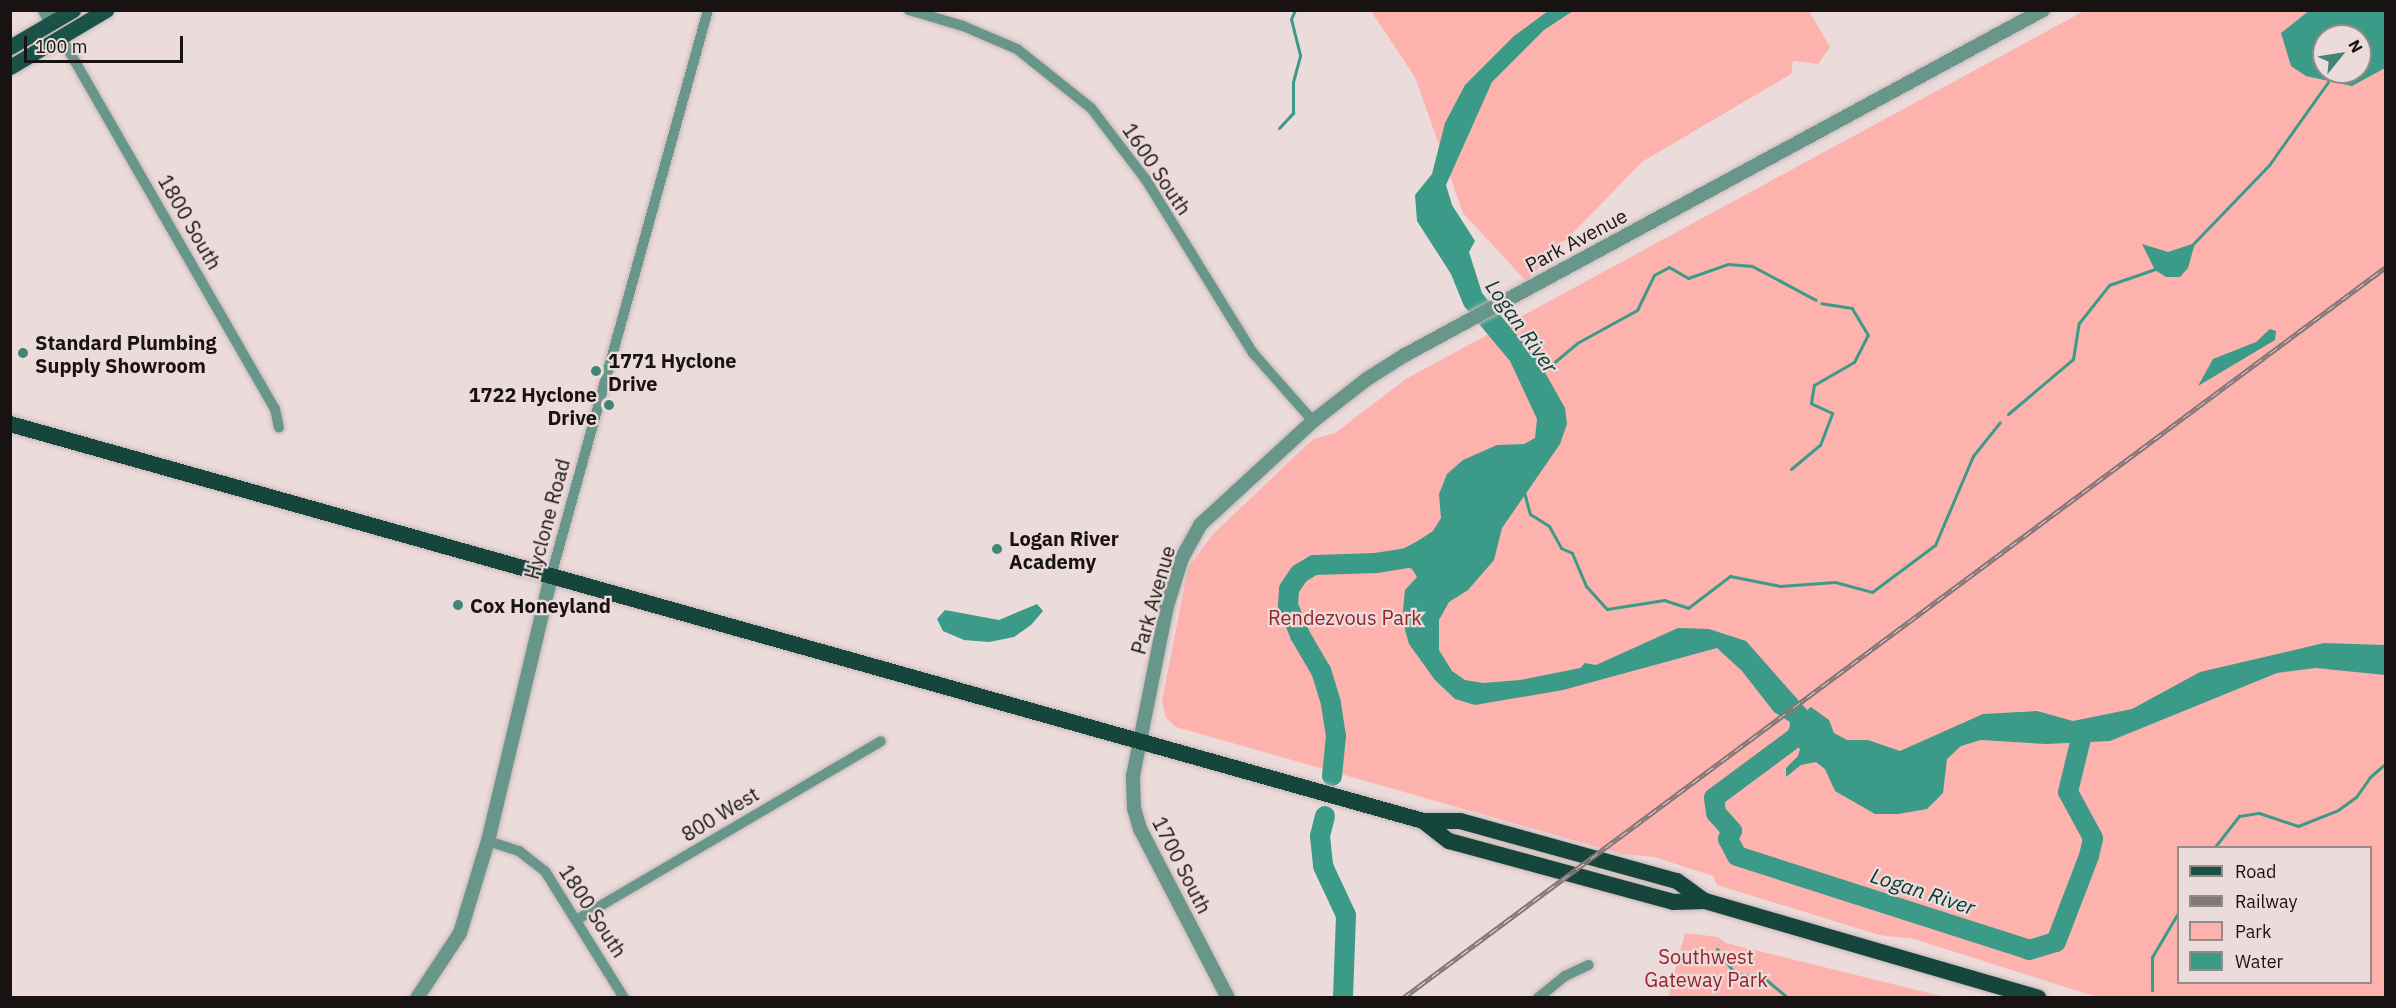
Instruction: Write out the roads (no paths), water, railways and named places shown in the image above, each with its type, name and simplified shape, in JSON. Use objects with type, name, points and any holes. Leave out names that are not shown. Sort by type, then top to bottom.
[{"type":"highway","points":[[10,424],[1423,822],[1460,844],[1674,902],[1705,901],[2038,998]]},
{"type":"main road","points":[[10,47],[49,16],[73,10]]},
{"type":"main road","points":[[61,38],[60,28],[64,23],[85,10]]},
{"type":"main road","points":[[10,67],[106,10]]},
{"type":"main road","points":[[10,54],[52,28],[49,16]]},
{"type":"street","name":"Hyclone Road","points":[[418,997],[460,933],[488,841],[551,576],[708,10]]},
{"type":"street","name":"1600 South","points":[[909,10],[963,26],[1017,49],[1091,108],[1146,180],[1253,353],[1313,421]]},
{"type":"street","name":"Park Avenue","points":[[1139,742],[1167,606],[1182,558],[1200,525],[1313,421],[1367,379],[1464,323],[2043,10]]},
{"type":"street","name":"1800 South","points":[[61,38],[275,409],[279,428]]},
{"type":"street","name":"800 West","points":[[578,919],[881,741]]},
{"type":"street","name":"1700 South","points":[[1139,742],[1133,776],[1134,808],[1140,829],[1228,998]]},
{"type":"street","name":"1800 South","points":[[488,841],[519,851],[545,871],[578,919],[624,998]]},
{"type":"street","points":[[1538,998],[1565,976],[1589,965]]},
{"type":"water","points":[[2310,10],[2385,11],[2385,68],[2372,75],[2372,24],[2312,24],[2312,77],[2291,66],[2281,33]]},
{"type":"water","points":[[1548,11],[1573,11],[1544,30],[1492,82],[1446,185],[1452,205],[1475,241],[1469,252],[1482,293],[1539,362],[1565,408],[1567,424],[1560,444],[1502,528],[1494,560],[1468,590],[1449,602],[1439,620],[1439,650],[1452,671],[1465,680],[1483,683],[1520,680],[1580,668],[1585,663],[1596,665],[1678,628],[1709,629],[1746,641],[1807,710],[1811,707],[1829,720],[1834,733],[1847,740],[1868,740],[1900,751],[1983,714],[2037,711],[2073,721],[2132,709],[2200,672],[2324,643],[2385,645],[2385,675],[2316,668],[2277,673],[2110,741],[2046,744],[1981,740],[1961,746],[1947,759],[1943,793],[1927,809],[1898,814],[1875,814],[1835,791],[1825,769],[1816,762],[1801,765],[1786,777],[1786,768],[1798,756],[1800,749],[1789,736],[1790,722],[1774,712],[1742,671],[1717,648],[1563,690],[1475,705],[1455,699],[1435,680],[1409,644],[1402,619],[1405,590],[1417,577],[1412,569],[1402,565],[1401,552],[1433,531],[1441,518],[1439,494],[1447,474],[1463,460],[1497,445],[1524,444],[1535,438],[1537,419],[1510,361],[1464,306],[1451,274],[1417,221],[1415,195],[1432,174],[1445,123],[1465,85],[1514,36]]},
{"type":"water","points":[[2195,243],[2188,268],[2180,277],[2166,277],[2155,270],[2142,244],[2168,252]]},
{"type":"water","points":[[2270,329],[2276,331],[2275,340],[2198,386],[2213,359],[2256,342]]},
{"type":"water","points":[[1037,604],[1043,611],[1031,625],[1014,637],[989,642],[964,640],[943,631],[937,619],[945,610],[999,620]]},
{"type":"waterway","points":[[1279,128],[1293,113],[1293,82],[1300,55],[1291,19],[1295,10]]},
{"type":"waterway","points":[[2193,244],[2269,165],[2327,84]]},
{"type":"waterway","points":[[1551,365],[1577,343],[1637,310],[1654,275],[1669,267],[1688,278],[1728,264],[1752,266],[1816,300]]},
{"type":"waterway","points":[[2008,414],[2073,359],[2079,323],[2109,285],[2158,268]]},
{"type":"waterway","points":[[1791,469],[1820,445],[1832,413],[1811,403],[1814,385],[1854,362],[1868,335],[1852,308],[1821,303]]},
{"type":"waterway","points":[[1524,492],[1530,514],[1549,526],[1561,548],[1572,553],[1586,586],[1607,609],[1664,600],[1688,608],[1730,576],[1780,586],[1835,582],[1872,592],[1935,545],[1973,456],[2000,422]]},
{"type":"waterway","points":[[1332,776],[1336,736],[1331,703],[1321,671],[1300,635],[1288,605],[1289,589],[1299,574],[1314,565],[1376,563],[1407,558],[1424,549]]},
{"type":"waterway","name":"Logan River","points":[[1803,722],[1796,737],[1714,798],[1716,813],[1732,831],[1728,839],[1737,856],[2029,950],[2056,942],[2089,856],[2093,838],[2068,792],[2083,730]]},
{"type":"waterway","points":[[2216,846],[2239,816],[2259,813],[2298,826],[2338,810],[2356,797],[2370,777],[2386,763]]},
{"type":"waterway","points":[[1325,816],[1320,836],[1323,866],[1346,915],[1343,998]]},
{"type":"waterway","points":[[2152,990],[2152,957],[2177,915]]},
{"type":"waterway","points":[[1717,949],[1735,974],[1763,977],[1788,998]]},
{"type":"railway","points":[[1403,998],[2386,267]]},
{"type":"place","name":"Standard Plumbing Supply Showroom","points":[[23,353]]},
{"type":"place","name":"1771 Hyclone Drive","points":[[596,371]]},
{"type":"place","name":"1722 Hyclone Drive","points":[[609,405]]},
{"type":"place","name":"Logan River Academy","points":[[997,549]]},
{"type":"place","name":"Cox Honeyland","points":[[458,605]]},
{"type":"park label","name":"Rendezvous Park","points":[[1345,617]]},
{"type":"park label","name":"Southwest Gateway Park","points":[[1706,968]]}]
